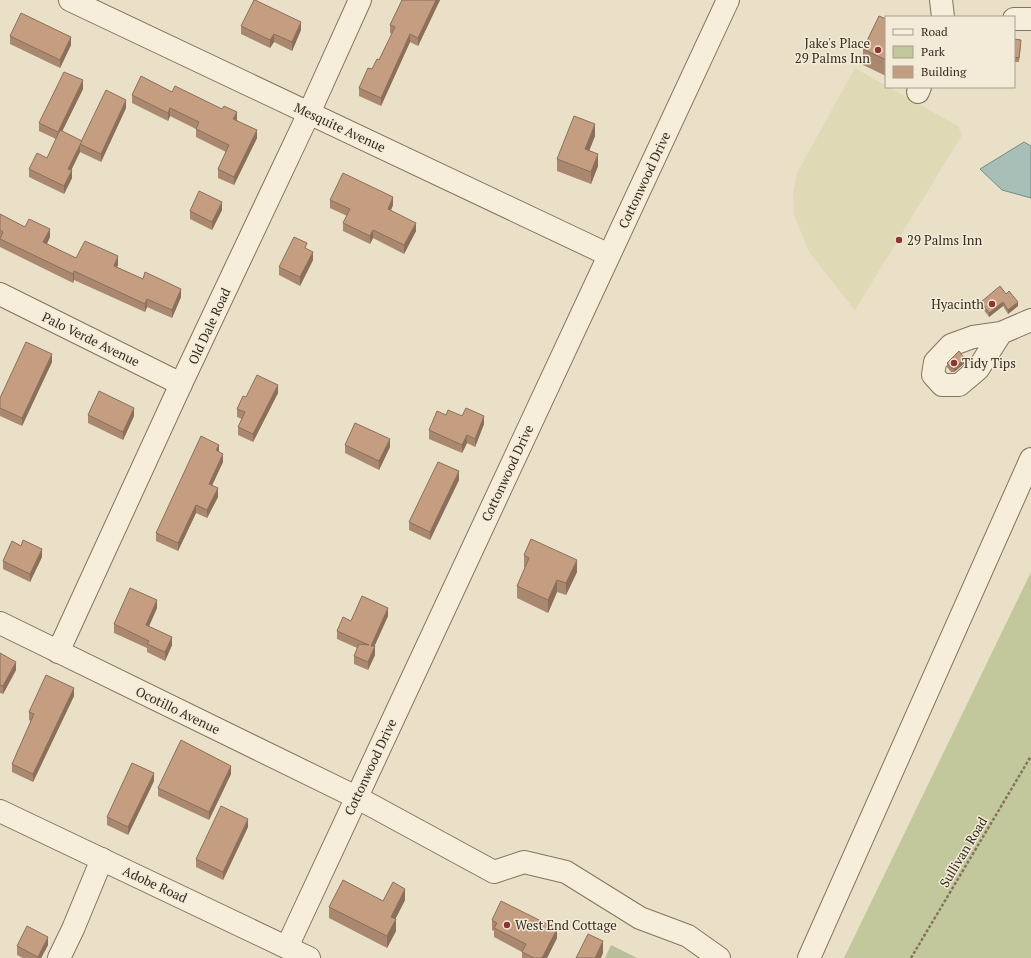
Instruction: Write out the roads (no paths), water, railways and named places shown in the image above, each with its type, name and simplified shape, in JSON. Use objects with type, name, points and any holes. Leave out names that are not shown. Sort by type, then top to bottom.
[{"type":"street","name":"Old Dale Road","points":[[58,652],[181,384],[309,113],[360,0]]},
{"type":"street","name":"Cottonwood Drive","points":[[286,947],[728,0]]},
{"type":"street","points":[[940,0],[943,16]]},
{"type":"street","name":"Mesquite Avenue","points":[[80,2],[309,113],[609,255]]},
{"type":"street","points":[[1015,20],[1031,19]]},
{"type":"street","name":"Palo Verde Avenue","points":[[0,294],[181,384]]},
{"type":"street","points":[[1001,334],[1031,320]]},
{"type":"street","points":[[809,958],[1031,459]]},
{"type":"street","name":"Ocotillo Avenue","points":[[0,623],[356,796],[494,872],[524,862],[566,872],[640,918],[688,936],[719,958]]},
{"type":"street","name":"Adobe Road","points":[[0,811],[309,958]]},
{"type":"street","points":[[59,958],[73,929],[102,859]]},
{"type":"water","points":[[1024,142],[1031,146],[1031,198],[1002,190],[980,169]]},
{"type":"place","name":"Jake's Place 29 Palms Inn","points":[[878,50]]},
{"type":"place","name":"29 Palms Inn","points":[[899,240]]},
{"type":"place","name":"Hyacinth","points":[[992,304]]},
{"type":"place","name":"Tidy Tips","points":[[954,363]]},
{"type":"place","name":"West End Cottage","points":[[507,925]]}]
